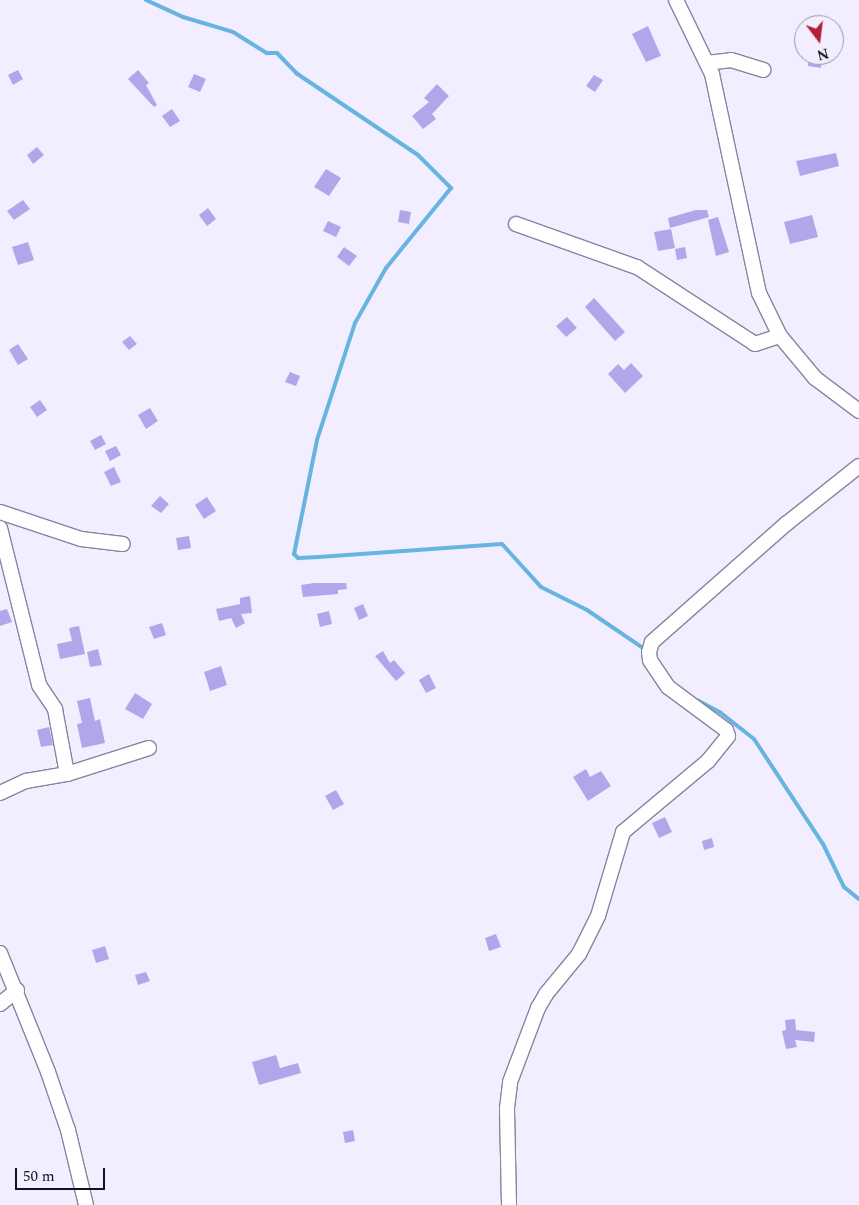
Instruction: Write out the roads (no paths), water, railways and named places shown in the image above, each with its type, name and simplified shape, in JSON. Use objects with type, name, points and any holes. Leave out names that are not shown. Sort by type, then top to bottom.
[{"type":"street","points":[[676,0],[707,63],[724,122],[759,293],[780,336],[815,378],[859,411]]},
{"type":"street","points":[[707,63],[731,60],[764,70]]},
{"type":"street","points":[[516,224],[637,267],[755,344],[780,336]]},
{"type":"street","points":[[509,1205],[507,1108],[510,1082],[538,1008],[546,994],[580,954],[598,916],[623,832],[708,761],[728,736],[726,730],[668,687],[650,660],[648,652],[652,642],[786,524],[859,466]]},
{"type":"street","points":[[0,512],[81,539],[123,544]]},
{"type":"street","points":[[0,528],[39,685],[55,709],[68,774]]},
{"type":"street","points":[[0,793],[26,781],[68,774],[149,748]]},
{"type":"street","points":[[0,953],[17,990],[68,1130],[86,1205]]},
{"type":"street","points":[[0,1004],[17,990]]},
{"type":"waterway","points":[[146,0],[183,17],[233,32],[267,53],[277,53],[296,73],[418,155],[451,188],[386,268],[355,323],[317,440],[294,554],[298,558],[319,557],[502,544],[541,587],[587,610],[646,650]]},
{"type":"waterway","points":[[697,700],[721,713],[754,739],[823,844],[844,887],[859,899]]}]
